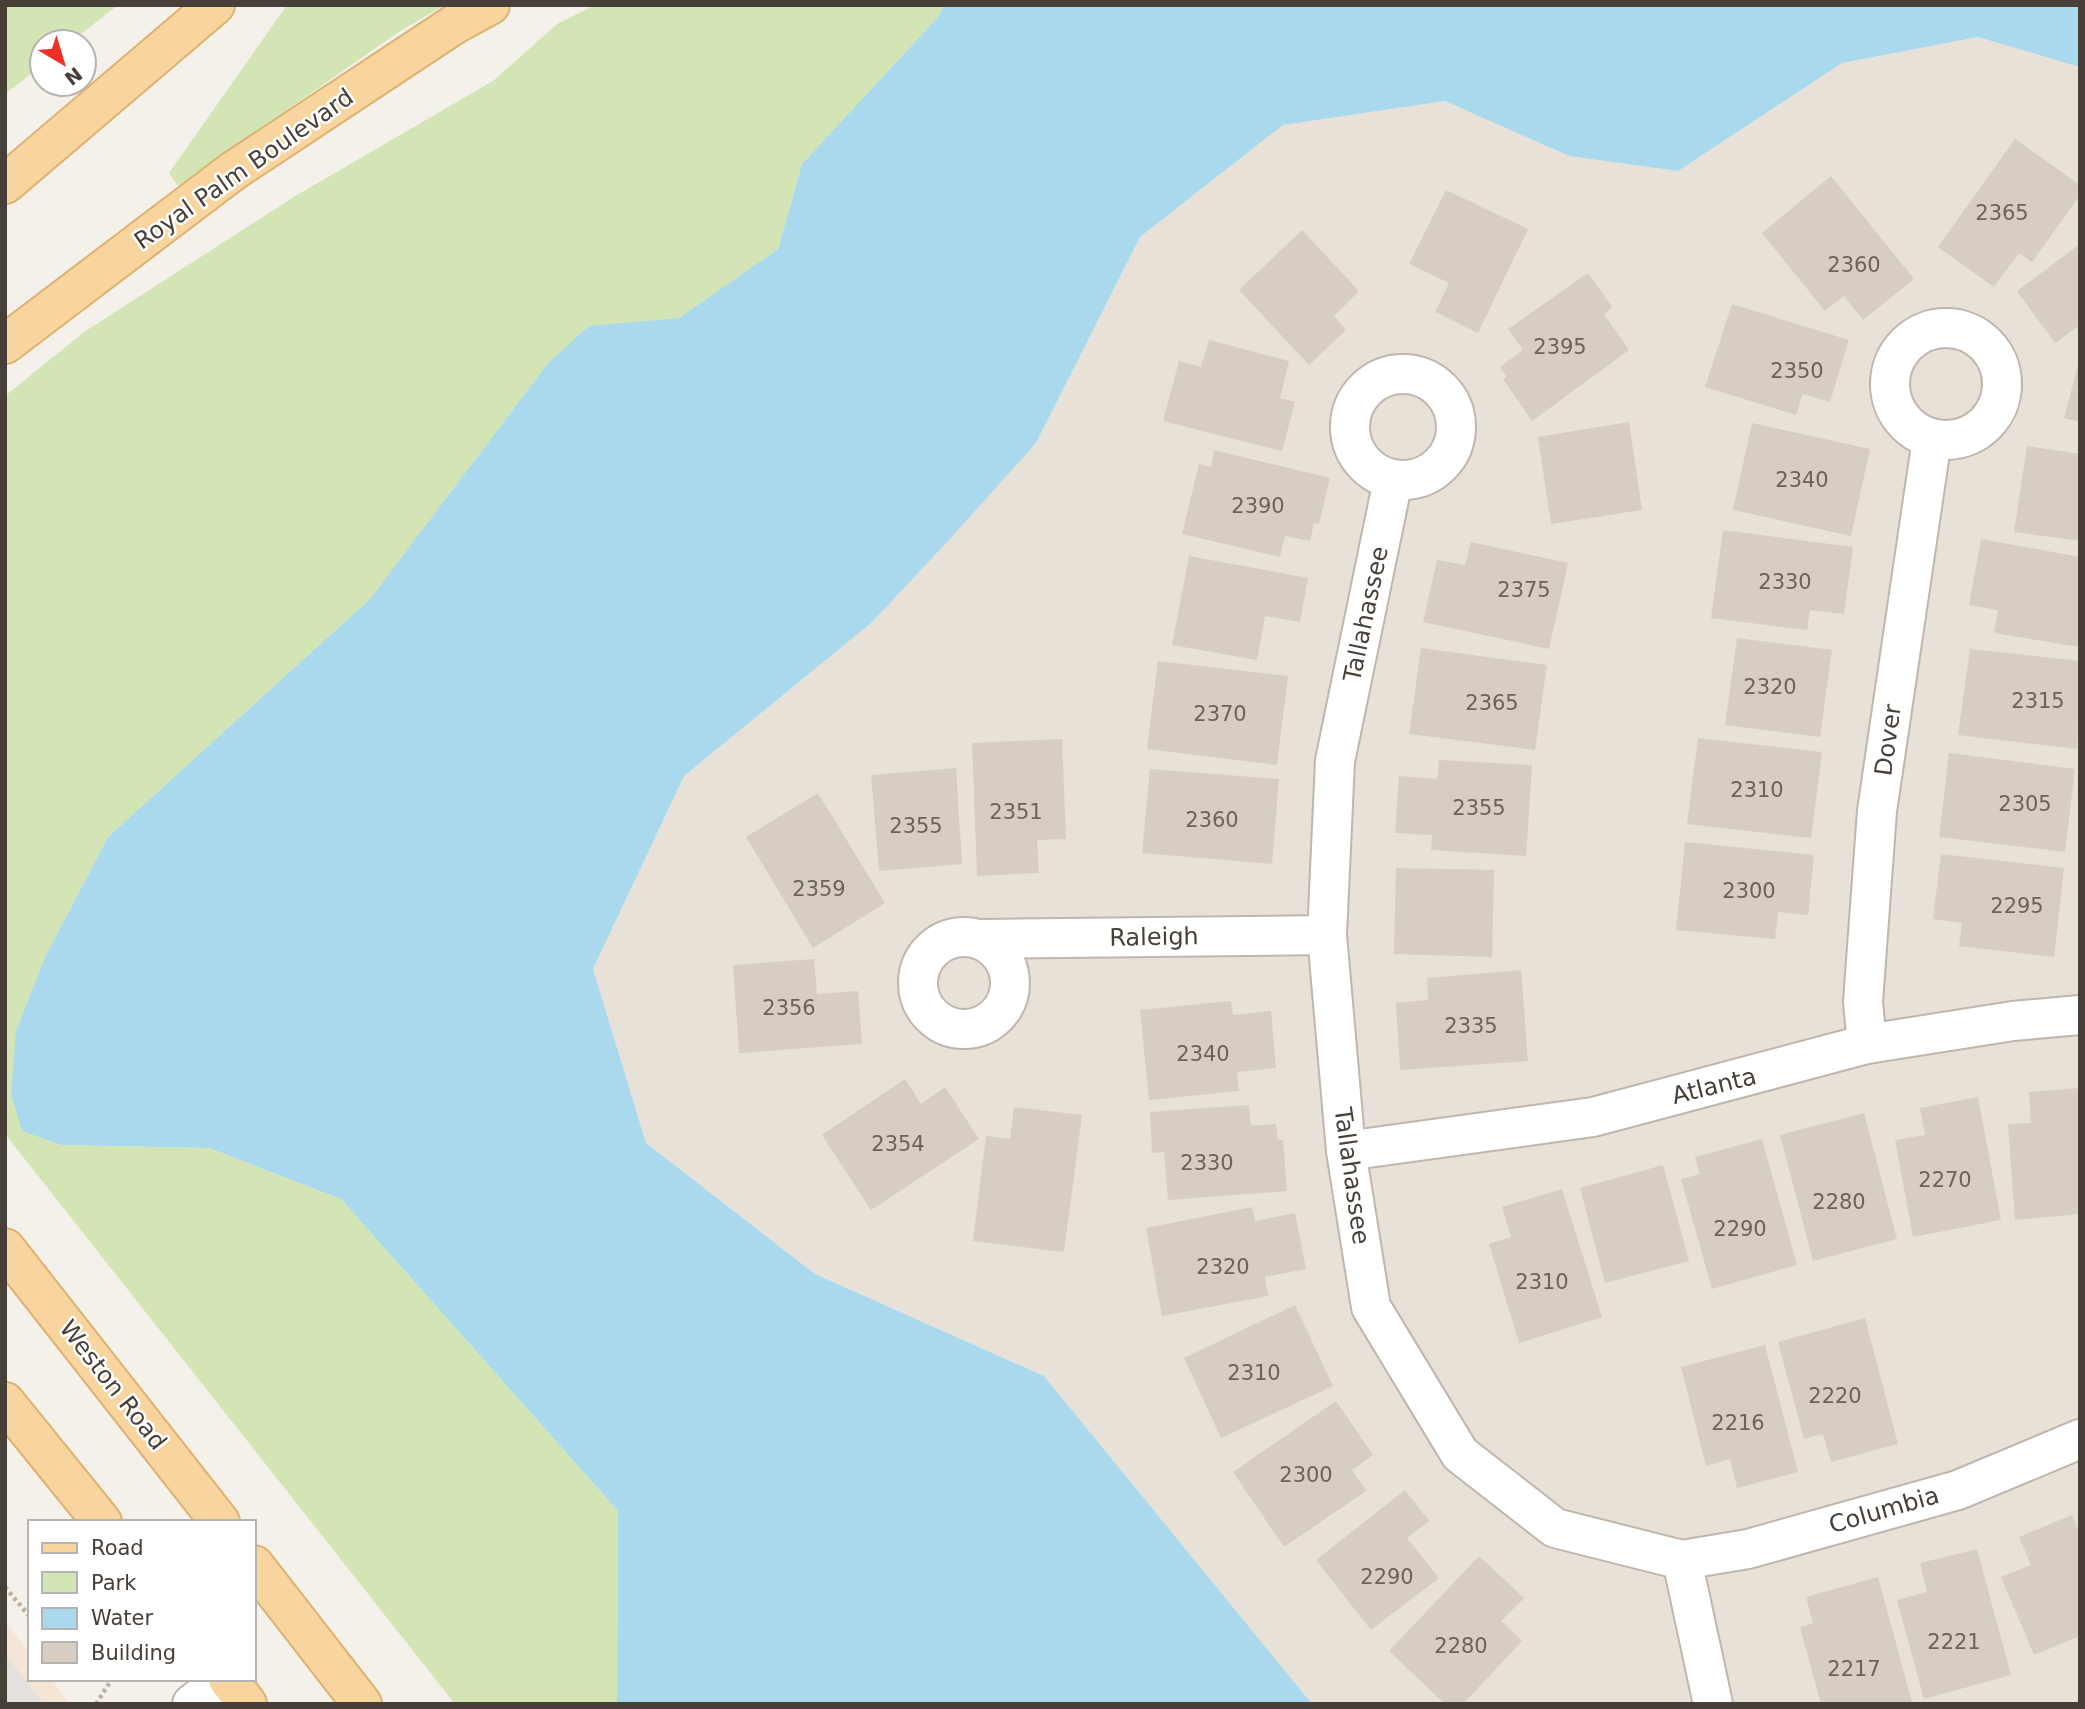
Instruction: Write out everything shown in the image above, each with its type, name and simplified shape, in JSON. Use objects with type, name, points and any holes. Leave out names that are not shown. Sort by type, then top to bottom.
[{"type":"main road","points":[[5,184],[215,5]]},
{"type":"main road","name":"Royal Palm Boulevard","points":[[5,344],[233,170],[455,24],[490,5]]},
{"type":"main road","name":"Weston Road","points":[[5,1248],[218,1520]]},
{"type":"main road","points":[[5,1402],[100,1520]]},
{"type":"main road","points":[[256,1568],[362,1704]]},
{"type":"main road","points":[[228,1681],[247,1704]]},
{"type":"street","name":"Dover","points":[[1867,1044],[1863,1002],[1877,811],[1932,439]]},
{"type":"street","name":"Tallahassee","points":[[1393,480],[1335,761],[1327,935],[1346,1151],[1371,1307],[1460,1454],[1555,1528],[1682,1560]]},
{"type":"street","name":"Raleigh","points":[[981,939],[1327,935]]},
{"type":"street","name":"Atlanta","points":[[1346,1151],[1593,1116],[1867,1044],[2013,1021],[2080,1015]]},
{"type":"street","name":"Columbia","points":[[1682,1560],[1748,1549],[1958,1490],[2080,1439]]},
{"type":"street","points":[[1682,1560],[1713,1704]]},
{"type":"street","points":[[192,1704],[223,1681]]},
{"type":"path","points":[[5,1587],[28,1615]]},
{"type":"path","points":[[96,1704],[110,1681]]},
{"type":"shaded area","points":[[1978,37],[2080,67],[2080,1704],[1312,1704],[1044,1376],[815,1274],[646,1143],[593,969],[684,776],[871,623],[1036,443],[1140,237],[1283,125],[1445,101],[1569,156],[1678,171],[1842,63]]},
{"type":"shaded area","points":[[5,1622],[28,1651],[28,1681],[53,1681],[70,1704],[5,1704]]},
{"type":"shaded area","points":[[5,1654],[44,1704],[5,1704]]},
{"type":"green space","points":[[5,5],[118,5],[89,28],[28,28],[28,76],[5,94]]},
{"type":"green space","points":[[287,5],[445,5],[400,31],[178,186],[169,173]]},
{"type":"green space","points":[[595,5],[945,5],[937,18],[802,164],[778,249],[679,318],[589,327],[548,363],[370,599],[108,837],[45,957],[16,1031],[62,1145],[209,1148],[341,1199],[618,1511],[617,1704],[455,1704],[5,1134],[5,396],[84,332],[297,195],[493,81],[557,24]]},
{"type":"water","points":[[945,5],[2080,5],[2080,67],[1978,37],[1842,63],[1678,171],[1569,156],[1445,101],[1283,125],[1140,237],[1036,443],[949,540],[871,623],[684,776],[593,969],[646,1143],[815,1274],[1044,1376],[1312,1704],[617,1704],[618,1511],[341,1199],[209,1148],[62,1145],[22,1131],[11,1094],[16,1031],[45,957],[108,837],[370,599],[548,363],[589,326],[679,318],[778,249],[802,164],[937,18]]},
{"type":"building","points":[[2015,139],[2080,185],[2080,195],[2032,262],[2019,253],[1994,287],[1938,247]]},
{"type":"building","points":[[1831,176],[1914,279],[1863,320],[1844,296],[1825,311],[1762,233]]},
{"type":"building","points":[[1446,190],[1528,229],[1478,333],[1435,312],[1449,283],[1409,264]]},
{"type":"building","points":[[1302,230],[1359,291],[1334,316],[1346,330],[1309,365],[1239,290]]},
{"type":"building","points":[[2080,244],[2080,325],[2055,343],[2017,291]]},
{"type":"building","points":[[1588,273],[1612,307],[1604,314],[1629,350],[1532,421],[1503,379],[1507,377],[1500,367],[1523,350],[1508,329]]},
{"type":"building","points":[[1732,304],[1849,340],[1830,402],[1803,394],[1796,415],[1705,387]]},
{"type":"building","points":[[1209,340],[1289,361],[1280,398],[1295,402],[1282,451],[1163,421],[1179,361],[1201,367]]},
{"type":"building","points":[[2080,358],[2080,422],[2064,418]]},
{"type":"building","points":[[1629,422],[1642,510],[1551,524],[1538,437]]},
{"type":"building","points":[[1752,423],[1870,449],[1851,536],[1733,510]]},
{"type":"building","points":[[2027,446],[2080,454],[2080,541],[2014,532]]},
{"type":"building","points":[[1214,450],[1330,478],[1319,524],[1314,523],[1310,541],[1285,536],[1280,557],[1182,534],[1199,464],[1211,467]]},
{"type":"building","points":[[1723,530],[1853,547],[1844,614],[1810,610],[1807,630],[1711,618]]},
{"type":"building","points":[[1981,539],[2080,557],[2080,647],[1994,633],[1998,610],[1969,605]]},
{"type":"building","points":[[1471,542],[1568,563],[1549,649],[1423,622],[1437,560],[1465,565]]},
{"type":"building","points":[[1189,556],[1308,578],[1300,622],[1265,616],[1257,660],[1172,645]]},
{"type":"building","points":[[1737,638],[1832,650],[1820,737],[1725,725]]},
{"type":"building","points":[[1421,648],[1547,665],[1535,750],[1409,734]]},
{"type":"building","points":[[1970,649],[2080,661],[2077,749],[1958,735]]},
{"type":"building","points":[[1158,661],[1288,676],[1277,765],[1147,749]]},
{"type":"building","points":[[1698,738],[1822,752],[1811,838],[1687,824]]},
{"type":"building","points":[[1062,739],[1066,839],[1037,840],[1039,873],[977,876],[972,743]]},
{"type":"building","points":[[1949,753],[2075,769],[2065,852],[1939,837]]},
{"type":"building","points":[[1439,760],[1532,765],[1526,856],[1431,850],[1432,835],[1395,833],[1399,776],[1437,779]]},
{"type":"building","points":[[956,768],[962,864],[879,871],[871,775]]},
{"type":"building","points":[[1150,769],[1279,779],[1272,864],[1142,853]]},
{"type":"building","points":[[818,793],[885,903],[813,948],[746,837]]},
{"type":"building","points":[[1685,842],[1814,855],[1808,915],[1778,912],[1775,939],[1676,930]]},
{"type":"building","points":[[1941,854],[2064,868],[2054,957],[1959,946],[1962,923],[1933,919]]},
{"type":"building","points":[[1396,868],[1494,870],[1492,957],[1394,954]]},
{"type":"building","points":[[814,959],[817,994],[858,991],[862,1044],[739,1053],[733,965]]},
{"type":"building","points":[[1521,970],[1528,1061],[1400,1070],[1396,1003],[1428,1000],[1427,978]]},
{"type":"building","points":[[1231,1001],[1233,1015],[1271,1011],[1276,1068],[1237,1072],[1239,1091],[1149,1100],[1140,1010]]},
{"type":"building","points":[[905,1079],[921,1104],[945,1087],[979,1139],[871,1210],[822,1135]]},
{"type":"building","points":[[2080,1088],[2080,1214],[2015,1220],[2008,1124],[2031,1123],[2029,1092]]},
{"type":"building","points":[[1978,1097],[2001,1220],[1913,1237],[1895,1140],[1925,1135],[1920,1108]]},
{"type":"building","points":[[1249,1105],[1251,1126],[1276,1124],[1278,1140],[1283,1140],[1287,1191],[1168,1200],[1164,1152],[1152,1153],[1150,1112]]},
{"type":"building","points":[[1014,1107],[1082,1115],[1064,1252],[973,1241],[986,1136],[1010,1139]]},
{"type":"building","points":[[1864,1113],[1897,1239],[1813,1261],[1780,1135]]},
{"type":"building","points":[[1762,1139],[1797,1265],[1712,1289],[1681,1179],[1700,1174],[1695,1157]]},
{"type":"building","points":[[1663,1165],[1689,1261],[1605,1283],[1580,1188]]},
{"type":"building","points":[[1562,1189],[1602,1317],[1519,1343],[1489,1244],[1511,1237],[1502,1207]]},
{"type":"building","points":[[1252,1207],[1255,1221],[1295,1213],[1306,1269],[1265,1277],[1268,1296],[1162,1316],[1146,1228]]},
{"type":"building","points":[[1295,1305],[1333,1386],[1221,1438],[1184,1358]]},
{"type":"building","points":[[1865,1318],[1898,1444],[1831,1462],[1823,1434],[1804,1439],[1778,1342]]},
{"type":"building","points":[[1765,1345],[1798,1472],[1737,1488],[1730,1459],[1706,1466],[1681,1367]]},
{"type":"building","points":[[1336,1401],[1373,1455],[1352,1470],[1366,1491],[1284,1547],[1233,1472]]},
{"type":"building","points":[[1405,1490],[1429,1521],[1407,1538],[1439,1578],[1371,1630],[1316,1560]]},
{"type":"building","points":[[2072,1515],[2080,1533],[2080,1636],[2034,1655],[2001,1577],[2031,1565],[2019,1537]]},
{"type":"building","points":[[1977,1549],[2011,1675],[1924,1699],[1897,1600],[1927,1592],[1920,1563]]},
{"type":"building","points":[[1479,1556],[1524,1598],[1501,1621],[1522,1641],[1463,1704],[1445,1704],[1389,1651]]},
{"type":"building","points":[[1878,1577],[1912,1702],[1821,1704],[1800,1627],[1813,1623],[1806,1597]]}]
